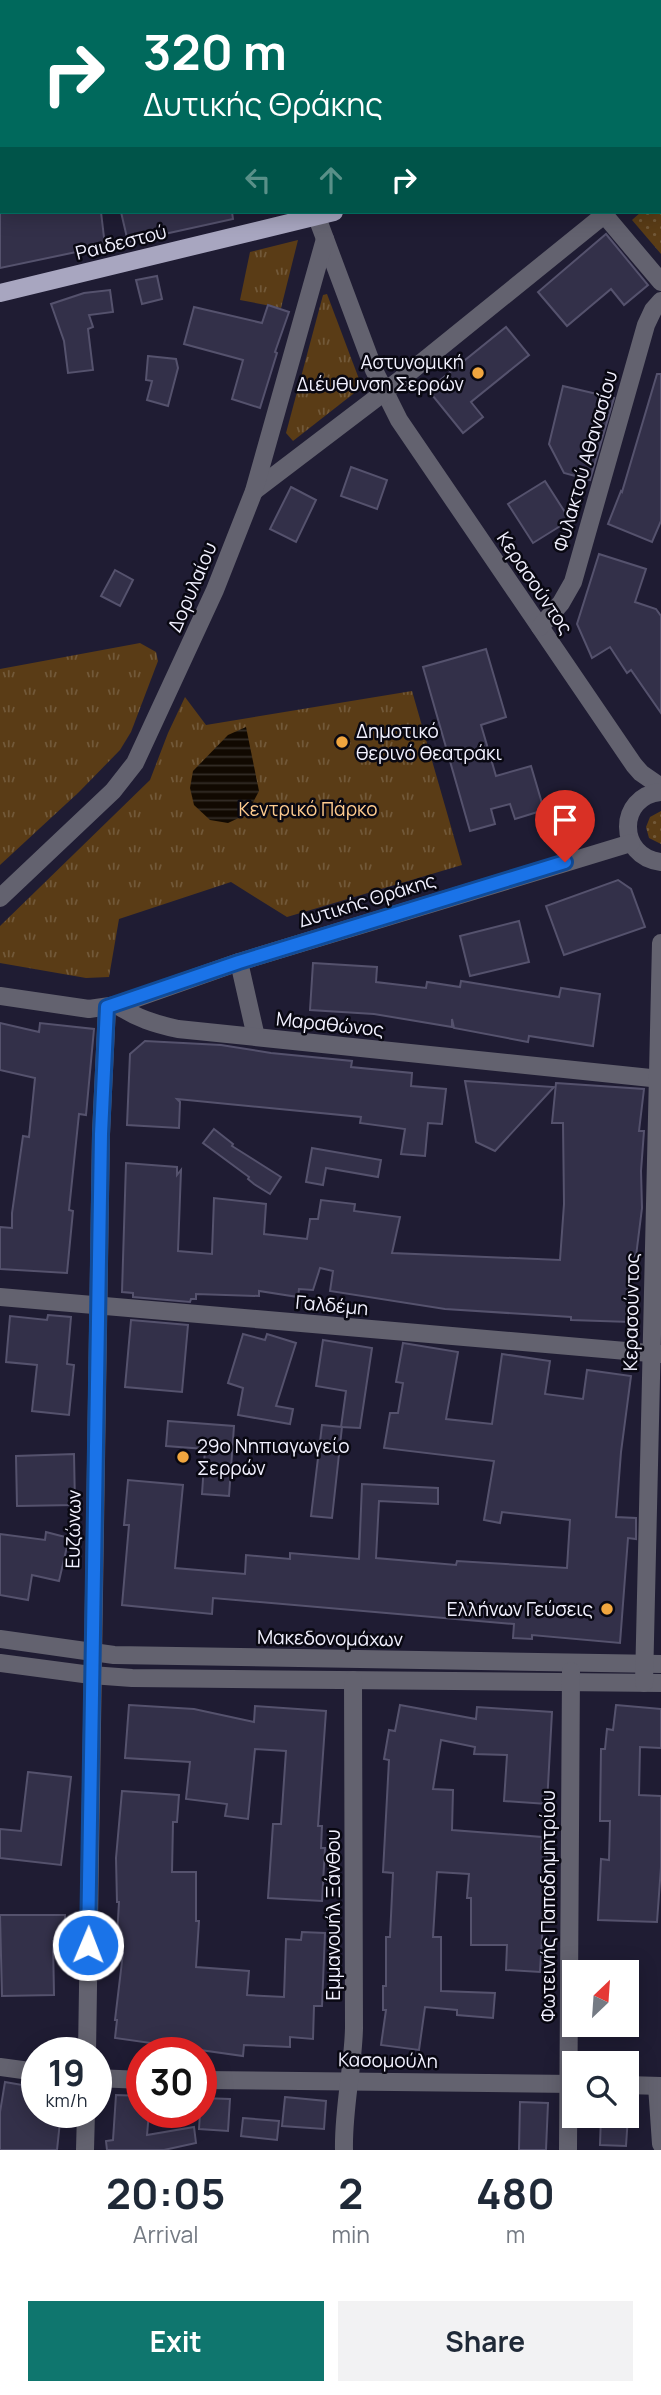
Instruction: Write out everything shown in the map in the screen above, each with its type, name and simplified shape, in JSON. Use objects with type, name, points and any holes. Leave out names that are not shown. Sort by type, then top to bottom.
[{"type":"main road","name":"Ραιδεστού","points":[[0,293],[318,214]]},
{"type":"street","name":"Κερασούντος","points":[[322,214],[326,239],[384,392],[416,446],[634,765],[661,790]]},
{"type":"street","points":[[254,491],[384,392],[602,214]]},
{"type":"street","points":[[604,214],[661,282]]},
{"type":"street","name":"Δορυλαίου","points":[[0,898],[113,791],[135,763],[215,590],[254,491],[326,239]]},
{"type":"street","name":"Φυλακτού Αθανασίου","points":[[540,627],[561,603],[573,582],[646,325],[661,301]]},
{"type":"street","points":[[661,790],[647,796],[634,807],[628,823],[631,842],[640,854],[661,862]]},
{"type":"street","name":"Δυτικής Θράκης","points":[[112,1006],[239,962],[631,842]]},
{"type":"street","name":"Κερασούντος","points":[[652,1683],[661,943]]},
{"type":"street","points":[[239,962],[256,1037]]},
{"type":"street","name":"Μαραθώνος","points":[[0,996],[77,1008],[112,1006],[152,1023],[178,1029],[659,1079]]},
{"type":"street","name":"Ευζώνων","points":[[87,2037],[101,1134],[112,1006]]},
{"type":"street","name":"Γαλδέμη","points":[[0,1297],[656,1353]]},
{"type":"street","name":"Μακεδονομάχων","points":[[0,1639],[92,1653],[157,1656],[653,1664]]},
{"type":"street","points":[[0,1663],[91,1675],[158,1678],[652,1683]]},
{"type":"street","name":"Φωτεινής Παπαδημητρίου","points":[[571,1663],[571,2051]]},
{"type":"street","name":"Εμμανουήλ Ξάνθου","points":[[344,2150],[354,2028],[353,1680]]},
{"type":"street","points":[[0,2067],[21,2069]]},
{"type":"street","name":"Κασομούλη","points":[[217,2080],[562,2083]]},
{"type":"street","points":[[639,2085],[659,2086],[661,2144]]},
{"type":"street","points":[[85,2150],[86,2128]]},
{"type":"street","name":"Φωτεινής Παπαδημητρίου","points":[[568,2150],[569,2128]]},
{"type":"green space","points":[[639,214],[661,214],[661,254],[632,220]]},
{"type":"green space","points":[[298,240],[281,308],[240,300],[250,252]]},
{"type":"green space","points":[[327,294],[362,387],[293,441],[286,433],[323,295]]},
{"type":"green space","points":[[140,643],[156,652],[158,661],[131,732],[120,750],[0,865],[0,669]]},
{"type":"green space","name":"Κεντρικό Πάρκο","points":[[412,691],[462,865],[287,917],[231,882],[119,919],[109,977],[86,978],[0,963],[0,926],[150,780],[185,697],[206,725]]},
{"type":"green space","points":[[661,811],[661,844],[649,838],[646,827],[650,817]]},
{"type":"shaded area","points":[[246,727],[259,791],[247,814],[228,823],[210,820],[194,805],[190,788],[193,771],[228,735]]},
{"type":"building","points":[[0,214],[101,214],[105,246],[0,268]]},
{"type":"building","points":[[121,214],[232,214],[233,219],[128,242]]},
{"type":"building","points":[[606,234],[648,285],[624,305],[611,289],[567,326],[538,292]]},
{"type":"building","points":[[157,276],[162,299],[142,304],[136,280]]},
{"type":"building","points":[[110,290],[113,312],[89,315],[93,327],[88,329],[93,370],[68,373],[64,341],[51,304],[84,293]]},
{"type":"building","points":[[268,305],[289,312],[260,408],[232,399],[243,360],[184,344],[194,307],[262,323]]},
{"type":"building","name":"Αστυνομική Διέυθυνση Σερρών","points":[[506,327],[529,355],[471,402],[483,417],[463,433],[428,390]]},
{"type":"building","points":[[148,356],[176,359],[178,368],[168,406],[147,400],[152,381],[146,380]]},
{"type":"building","points":[[657,374],[661,374],[661,521],[652,542],[608,524],[622,492]]},
{"type":"building","points":[[563,386],[614,398],[590,480],[564,473],[549,444]]},
{"type":"building","points":[[351,467],[387,480],[377,509],[341,496]]},
{"type":"building","points":[[545,481],[570,520],[533,543],[508,504]]},
{"type":"building","points":[[291,487],[316,500],[296,542],[270,529]]},
{"type":"building","points":[[599,554],[646,569],[635,602],[656,609],[661,616],[661,713],[631,670],[627,673],[610,647],[592,658],[577,624]]},
{"type":"building","points":[[115,570],[133,580],[120,606],[101,596]]},
{"type":"building","points":[[486,649],[506,717],[481,725],[496,776],[531,766],[544,810],[515,819],[510,804],[491,809],[495,824],[470,831],[423,667]]},
{"type":"building","points":[[618,880],[631,889],[645,927],[564,955],[546,906]]},
{"type":"building","points":[[519,921],[529,962],[470,976],[460,936]]},
{"type":"building","points":[[313,963],[377,967],[376,982],[426,988],[427,982],[460,987],[461,981],[559,997],[561,988],[600,994],[593,1046],[529,1036],[528,1042],[454,1028],[452,1019],[452,1027],[374,1014],[310,1010]]},
{"type":"building","points":[[0,1023],[39,1032],[40,1023],[94,1029],[86,1115],[79,1114],[69,1210],[73,1211],[67,1273],[0,1269],[0,1227],[12,1228],[23,1136],[29,1137],[35,1078],[0,1070]]},
{"type":"building","points":[[145,1041],[221,1045],[352,1061],[351,1067],[412,1073],[411,1086],[446,1089],[442,1124],[428,1123],[425,1156],[401,1154],[405,1129],[360,1123],[361,1117],[177,1099],[180,1102],[179,1128],[127,1125],[130,1054]]},
{"type":"building","points":[[465,1081],[554,1087],[495,1151],[476,1142]]},
{"type":"building","points":[[556,1083],[644,1089],[639,1131],[644,1131],[642,1208],[636,1256],[630,1255],[630,1322],[571,1320],[571,1317],[445,1309],[330,1291],[333,1271],[320,1268],[313,1290],[299,1289],[298,1297],[259,1291],[259,1296],[196,1294],[196,1299],[191,1299],[190,1302],[133,1297],[133,1293],[122,1292],[126,1163],[177,1167],[177,1175],[181,1170],[178,1251],[212,1254],[214,1198],[266,1204],[264,1234],[307,1239],[310,1219],[318,1219],[321,1200],[355,1204],[354,1211],[400,1217],[392,1253],[560,1260],[564,1204],[563,1123],[552,1123]]},
{"type":"building","points":[[214,1129],[233,1144],[232,1146],[281,1177],[270,1194],[203,1143]]},
{"type":"building","points":[[312,1148],[381,1160],[378,1177],[326,1168],[323,1185],[306,1182]]},
{"type":"building","points":[[48,1315],[71,1317],[67,1364],[74,1365],[69,1415],[32,1411],[37,1365],[6,1362],[10,1316],[47,1320]]},
{"type":"building","points":[[131,1320],[188,1325],[182,1392],[125,1387]]},
{"type":"building","points":[[243,1334],[265,1340],[267,1334],[296,1343],[276,1406],[293,1409],[290,1424],[238,1415],[243,1388],[228,1383]]},
{"type":"building","points":[[323,1340],[372,1348],[360,1428],[341,1427],[346,1391],[316,1386]]},
{"type":"building","points":[[403,1343],[458,1352],[446,1419],[492,1424],[502,1354],[550,1361],[545,1394],[583,1399],[587,1370],[631,1376],[616,1517],[636,1518],[636,1539],[628,1538],[620,1643],[532,1635],[532,1639],[513,1638],[514,1624],[213,1598],[212,1614],[122,1605],[129,1525],[124,1525],[128,1480],[183,1485],[175,1568],[245,1574],[246,1555],[290,1559],[290,1553],[359,1559],[362,1484],[438,1488],[438,1504],[379,1501],[376,1558],[456,1565],[457,1561],[567,1568],[570,1520],[502,1512],[500,1523],[484,1520],[494,1461],[384,1448],[390,1413],[398,1413],[403,1383],[396,1382]]},
{"type":"building","points":[[168,1421],[234,1426],[229,1496],[202,1494],[205,1449],[166,1446]]},
{"type":"building","points":[[322,1425],[342,1427],[332,1518],[311,1516]]},
{"type":"building","points":[[74,1454],[75,1505],[17,1506],[16,1456]]},
{"type":"building","points":[[46,1532],[69,1538],[59,1581],[32,1575],[28,1600],[0,1595],[0,1534],[45,1540]]},
{"type":"building","points":[[129,1705],[194,1709],[254,1722],[255,1706],[326,1711],[318,1826],[322,1826],[321,1848],[325,1848],[322,1901],[268,1898],[273,1824],[281,1824],[286,1751],[255,1749],[248,1819],[225,1816],[227,1804],[186,1799],[190,1762],[125,1758]]},
{"type":"building","points":[[400,1705],[476,1719],[477,1707],[552,1712],[547,1804],[504,1801],[507,1755],[474,1754],[475,1747],[441,1740],[433,1789],[453,1790],[452,1830],[542,1837],[541,1849],[547,1850],[540,1972],[506,1970],[507,1945],[471,1945],[471,1898],[467,1898],[469,1874],[437,1872],[433,1937],[441,1937],[441,1991],[495,1993],[493,2018],[457,2015],[457,2010],[425,2007],[419,2050],[381,2045],[386,2010],[383,2010],[383,1986],[386,1986],[386,1937],[390,1937],[393,1873],[383,1872],[389,1760],[384,1759],[389,1730],[395,1731]]},
{"type":"building","points":[[616,1705],[661,1709],[661,1748],[640,1747],[639,1795],[661,1796],[661,1867],[657,1922],[598,1920],[601,1859],[609,1860],[610,1821],[600,1821],[601,1749],[605,1749],[607,1729],[613,1730]]},
{"type":"building","points":[[28,1772],[71,1777],[61,1865],[0,1858],[0,1829],[21,1831]]},
{"type":"building","points":[[122,1791],[179,1795],[177,1822],[173,1822],[172,1872],[196,1872],[196,1921],[199,1921],[196,1967],[249,1971],[247,1995],[284,1997],[286,1939],[301,1940],[302,1932],[325,1933],[322,2006],[314,2006],[313,2039],[290,2037],[290,2047],[244,2045],[243,2056],[217,2052],[217,2037],[115,2038],[123,1953],[116,1953],[119,1902],[116,1858]]},
{"type":"building","points":[[0,1915],[65,1915],[65,1941],[53,1941],[54,1995],[2,1996]]},
{"type":"building","points":[[5,2082],[21,2085],[21,2128],[59,2128],[57,2150],[0,2150],[0,2112]]},
{"type":"building","points":[[116,2095],[126,2095],[126,2128],[148,2128],[147,2135],[194,2128],[196,2143],[164,2150],[107,2150],[106,2141],[113,2140]]},
{"type":"building","points":[[285,2097],[326,2101],[324,2129],[282,2126]]},
{"type":"building","points":[[217,2099],[230,2099],[228,2131],[199,2129],[217,2128]]},
{"type":"building","points":[[520,2102],[548,2103],[546,2150],[519,2150]]},
{"type":"building","points":[[243,2118],[279,2121],[277,2140],[241,2136]]},
{"type":"building","points":[[601,2128],[627,2128],[626,2146],[600,2145]]},
{"type":"place","name":"Αστυνομική Διέυθυνση Σερρών","points":[[478,373]]},
{"type":"place","name":"Δημοτικό θερινό θεατράκι","points":[[342,742]]},
{"type":"place","name":"29ο Νηπιαγωγείο Σερρών","points":[[183,1457]]},
{"type":"place","name":"Ελλήνων Γεύσεις","points":[[607,1609]]},
{"type":"route","points":[[88,1945],[101,1134],[107,1007],[239,962],[565,862]]}]
